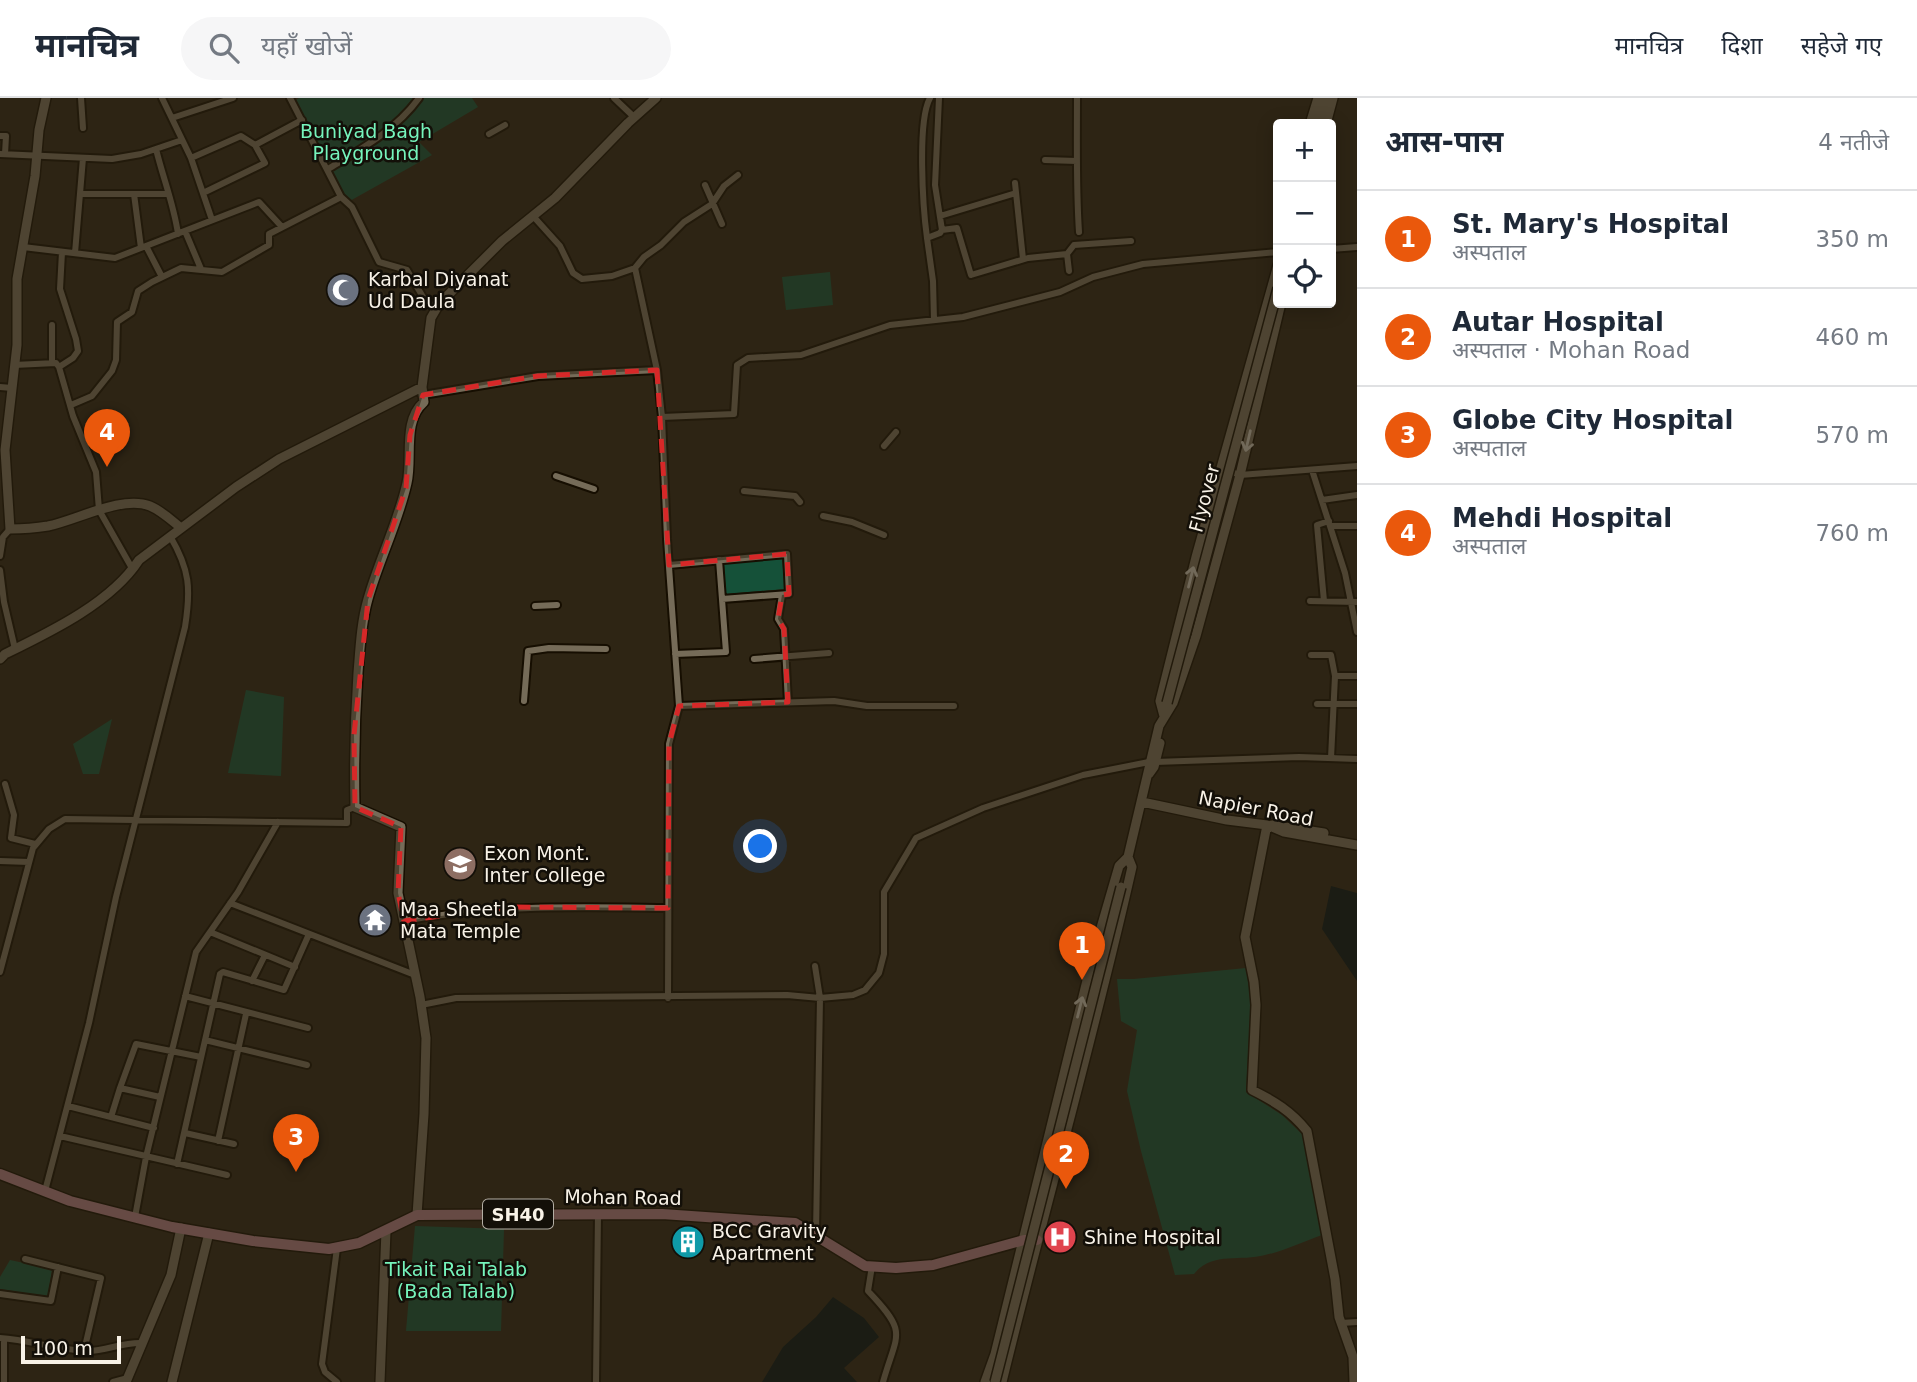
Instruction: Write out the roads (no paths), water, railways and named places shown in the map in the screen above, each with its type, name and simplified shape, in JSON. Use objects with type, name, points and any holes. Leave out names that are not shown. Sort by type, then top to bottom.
[{"type":"main road","name":"Mohan Road","points":[[0,1174],[70,1201],[181,1228],[261,1242],[329,1249],[359,1243],[417,1215],[662,1214],[795,1223],[865,1266],[896,1268],[933,1265],[1024,1240],[1037,1240]]},
{"type":"street","points":[[0,556],[3,537],[10,529],[5,450],[17,345],[18,279],[46,98]]},
{"type":"street","points":[[81,98],[83,128]]},
{"type":"street","points":[[162,98],[191,158],[212,220]]},
{"type":"street","points":[[172,118],[233,98]]},
{"type":"street","points":[[289,98],[341,197],[352,206],[379,262],[407,270],[423,297],[436,309]]},
{"type":"street","points":[[328,169],[383,135],[419,98]]},
{"type":"street","points":[[614,98],[634,117]]},
{"type":"street","points":[[355,807],[354,735],[366,608],[408,480],[410,435],[416,409],[424,402],[431,318],[436,309],[502,242],[555,198],[656,98]]},
{"type":"street","points":[[930,98],[926,108],[924,135],[923,205],[933,281],[934,320]]},
{"type":"street","points":[[939,98],[935,185],[942,230]]},
{"type":"street","points":[[1077,98],[1076,174],[1079,232]]},
{"type":"street","points":[[1312,119],[1318,98]]},
{"type":"street","points":[[1319,119],[1325,98]]},
{"type":"street","points":[[1327,119],[1333,98]]},
{"type":"street","points":[[256,145],[302,120]]},
{"type":"street","points":[[489,134],[505,125]]},
{"type":"street","points":[[924,135],[937,135]]},
{"type":"street","points":[[0,136],[6,136],[3,154],[112,159],[182,140]]},
{"type":"street","points":[[191,158],[241,136],[256,145],[264,163],[203,193]]},
{"type":"street","points":[[156,149],[167,194],[201,269]]},
{"type":"street","points":[[75,254],[83,158]]},
{"type":"street","points":[[1045,160],[1077,161]]},
{"type":"street","points":[[533,216],[561,246],[573,273],[582,279],[612,276],[635,268],[684,222],[712,204],[724,186],[738,175]]},
{"type":"street","points":[[1015,183],[1023,259]]},
{"type":"street","points":[[705,185],[722,224]]},
{"type":"street","points":[[940,216],[1016,193]]},
{"type":"street","points":[[80,194],[167,194]]},
{"type":"street","points":[[134,194],[144,247],[162,277]]},
{"type":"street","points":[[71,405],[92,396],[112,371],[116,360],[117,322],[132,312],[138,291],[181,268],[222,272],[269,245],[270,234],[341,197]]},
{"type":"street","points":[[23,247],[115,258],[258,202],[282,227]]},
{"type":"street","points":[[927,238],[942,230],[957,229],[971,275],[1023,259],[1067,254],[1074,246],[1131,241]]},
{"type":"street","points":[[1336,248],[1357,247]]},
{"type":"street","points":[[14,365],[55,365],[73,358],[78,351],[60,289],[62,252]]},
{"type":"street","points":[[662,417],[734,414],[737,365],[748,358],[801,355],[890,325],[963,317],[1060,292],[1093,277],[1143,264],[1273,252]]},
{"type":"street","points":[[1067,254],[1069,271]]},
{"type":"street","points":[[635,268],[657,370],[662,417],[679,706],[668,744],[668,998]]},
{"type":"street","points":[[995,1382],[1128,857],[1145,803],[1152,762],[1164,727],[1160,701],[1196,557],[1273,283]]},
{"type":"street","name":"Flyover","points":[[1163,719],[1273,307]]},
{"type":"street","points":[[1163,719],[1175,700],[1196,636],[1240,475],[1280,308]]},
{"type":"street","points":[[52,325],[55,365],[96,472],[99,510],[133,570]]},
{"type":"street","points":[[0,659],[53,630],[107,593],[128,577],[139,560],[278,459],[423,391],[538,376],[657,370]]},
{"type":"street","points":[[0,387],[12,388]]},
{"type":"street","points":[[884,446],[895,432]]},
{"type":"street","points":[[1221,469],[1240,475],[1357,466]]},
{"type":"street","points":[[1312,470],[1354,601],[1357,632]]},
{"type":"street","points":[[556,476],[594,489]]},
{"type":"street","points":[[744,491],[795,496],[800,502]]},
{"type":"street","points":[[1322,500],[1357,495]]},
{"type":"street","points":[[10,529],[50,525],[130,503],[148,505],[181,528]]},
{"type":"street","points":[[824,516],[852,522],[884,536]]},
{"type":"street","points":[[1324,601],[1317,525],[1357,526]]},
{"type":"street","points":[[45,1191],[89,1023],[116,897],[185,627],[190,595],[183,559],[170,536]]},
{"type":"street","points":[[669,565],[788,554],[789,594],[722,599]]},
{"type":"street","points":[[675,654],[726,652],[719,560]]},
{"type":"street","points":[[0,570],[2,599],[15,649]]},
{"type":"street","points":[[782,595],[778,618],[784,629],[788,702]]},
{"type":"street","points":[[1310,601],[1354,601]]},
{"type":"street","points":[[535,606],[557,605]]},
{"type":"street","points":[[0,625],[8,622]]},
{"type":"street","points":[[524,701],[528,651],[549,648],[606,649]]},
{"type":"street","points":[[754,659],[829,653]]},
{"type":"street","points":[[1311,655],[1331,655],[1335,676],[1331,758]]},
{"type":"street","points":[[1335,676],[1357,676]]},
{"type":"street","points":[[679,706],[834,701],[867,706],[954,706]]},
{"type":"street","points":[[1317,704],[1357,704]]},
{"type":"street","points":[[421,1005],[456,998],[787,995],[820,998],[853,995],[861,992],[879,973],[884,954],[884,892],[916,838],[983,808],[1083,775],[1152,762],[1299,757],[1357,759]]},
{"type":"street","points":[[5,784],[14,815],[11,838],[35,844]]},
{"type":"street","name":"Napier Road","points":[[1145,803],[1227,820],[1267,825],[1284,832],[1357,842]]},
{"type":"street","points":[[0,972],[35,844],[49,829],[65,819],[347,823],[347,810],[355,807],[401,827],[398,892],[426,1038],[417,1215]]},
{"type":"street","points":[[135,1217],[146,1157],[196,952],[230,903],[278,822]]},
{"type":"street","points":[[1267,825],[1245,937],[1256,1005],[1252,1090],[1281,1105],[1295,1116],[1307,1131],[1341,1323],[1353,1357],[1354,1382]]},
{"type":"street","points":[[985,1382],[995,1354],[1024,1240],[1094,952],[1119,866],[1128,857]]},
{"type":"street","points":[[1002,1382],[1114,949],[1132,867],[1128,857]]},
{"type":"street","points":[[0,860],[29,862]]},
{"type":"street","points":[[230,903],[415,975]]},
{"type":"street","points":[[404,921],[508,907],[668,908]]},
{"type":"street","points":[[210,932],[295,967]]},
{"type":"street","points":[[177,1164],[222,972],[282,990],[309,934]]},
{"type":"street","points":[[253,981],[265,955]]},
{"type":"street","points":[[815,966],[820,998],[816,1234]]},
{"type":"street","points":[[185,996],[308,1028]]},
{"type":"street","points":[[218,1141],[246,1014]]},
{"type":"street","points":[[205,1040],[307,1065]]},
{"type":"street","points":[[111,1116],[136,1044],[201,1057]]},
{"type":"street","points":[[120,1088],[160,1097]]},
{"type":"street","points":[[68,1106],[154,1128]]},
{"type":"street","points":[[185,1133],[234,1144]]},
{"type":"street","points":[[60,1136],[227,1175]]},
{"type":"street","points":[[596,1382],[598,1214]]},
{"type":"street","points":[[113,1382],[127,1380],[171,1275],[181,1228]]},
{"type":"street","points":[[380,1382],[386,1231]]},
{"type":"street","points":[[172,1382],[209,1233]]},
{"type":"street","points":[[337,1248],[322,1364],[325,1372],[337,1382]]},
{"type":"street","points":[[25,1259],[101,1278],[84,1351]]},
{"type":"street","points":[[872,1266],[868,1291],[898,1332],[897,1345],[883,1382]]},
{"type":"street","points":[[0,1294],[51,1301],[58,1267]]},
{"type":"street","points":[[1341,1323],[1357,1322]]},
{"type":"street","points":[[4,1382],[2,1338],[84,1351],[96,1351],[132,1342],[142,1343]]},
{"type":"place","name":"Karbal Diyanat Ud Daula","points":[[343,290]]},
{"type":"place","name":"Mehdi Hospital","points":[[107,467]]},
{"type":"place","name":"Exon Mont. Inter College","points":[[460,864]]},
{"type":"place","name":"Maa Sheetla Mata Temple","points":[[375,920]]},
{"type":"place","name":"St. Mary's Hospital","points":[[1082,980]]},
{"type":"place","name":"Globe City Hospital","points":[[296,1172]]},
{"type":"place","name":"Autar Hospital","points":[[1066,1189]]},
{"type":"place","name":"Shine Hospital","points":[[1060,1237]]},
{"type":"place","name":"BCC Gravity Apartment","points":[[688,1242]]},
{"type":"park label","name":"Buniyad Bagh Playground","points":[[366,142]]},
{"type":"park label","name":"Tikait Rai Talab (Bada Talab)","points":[[456,1280]]}]
